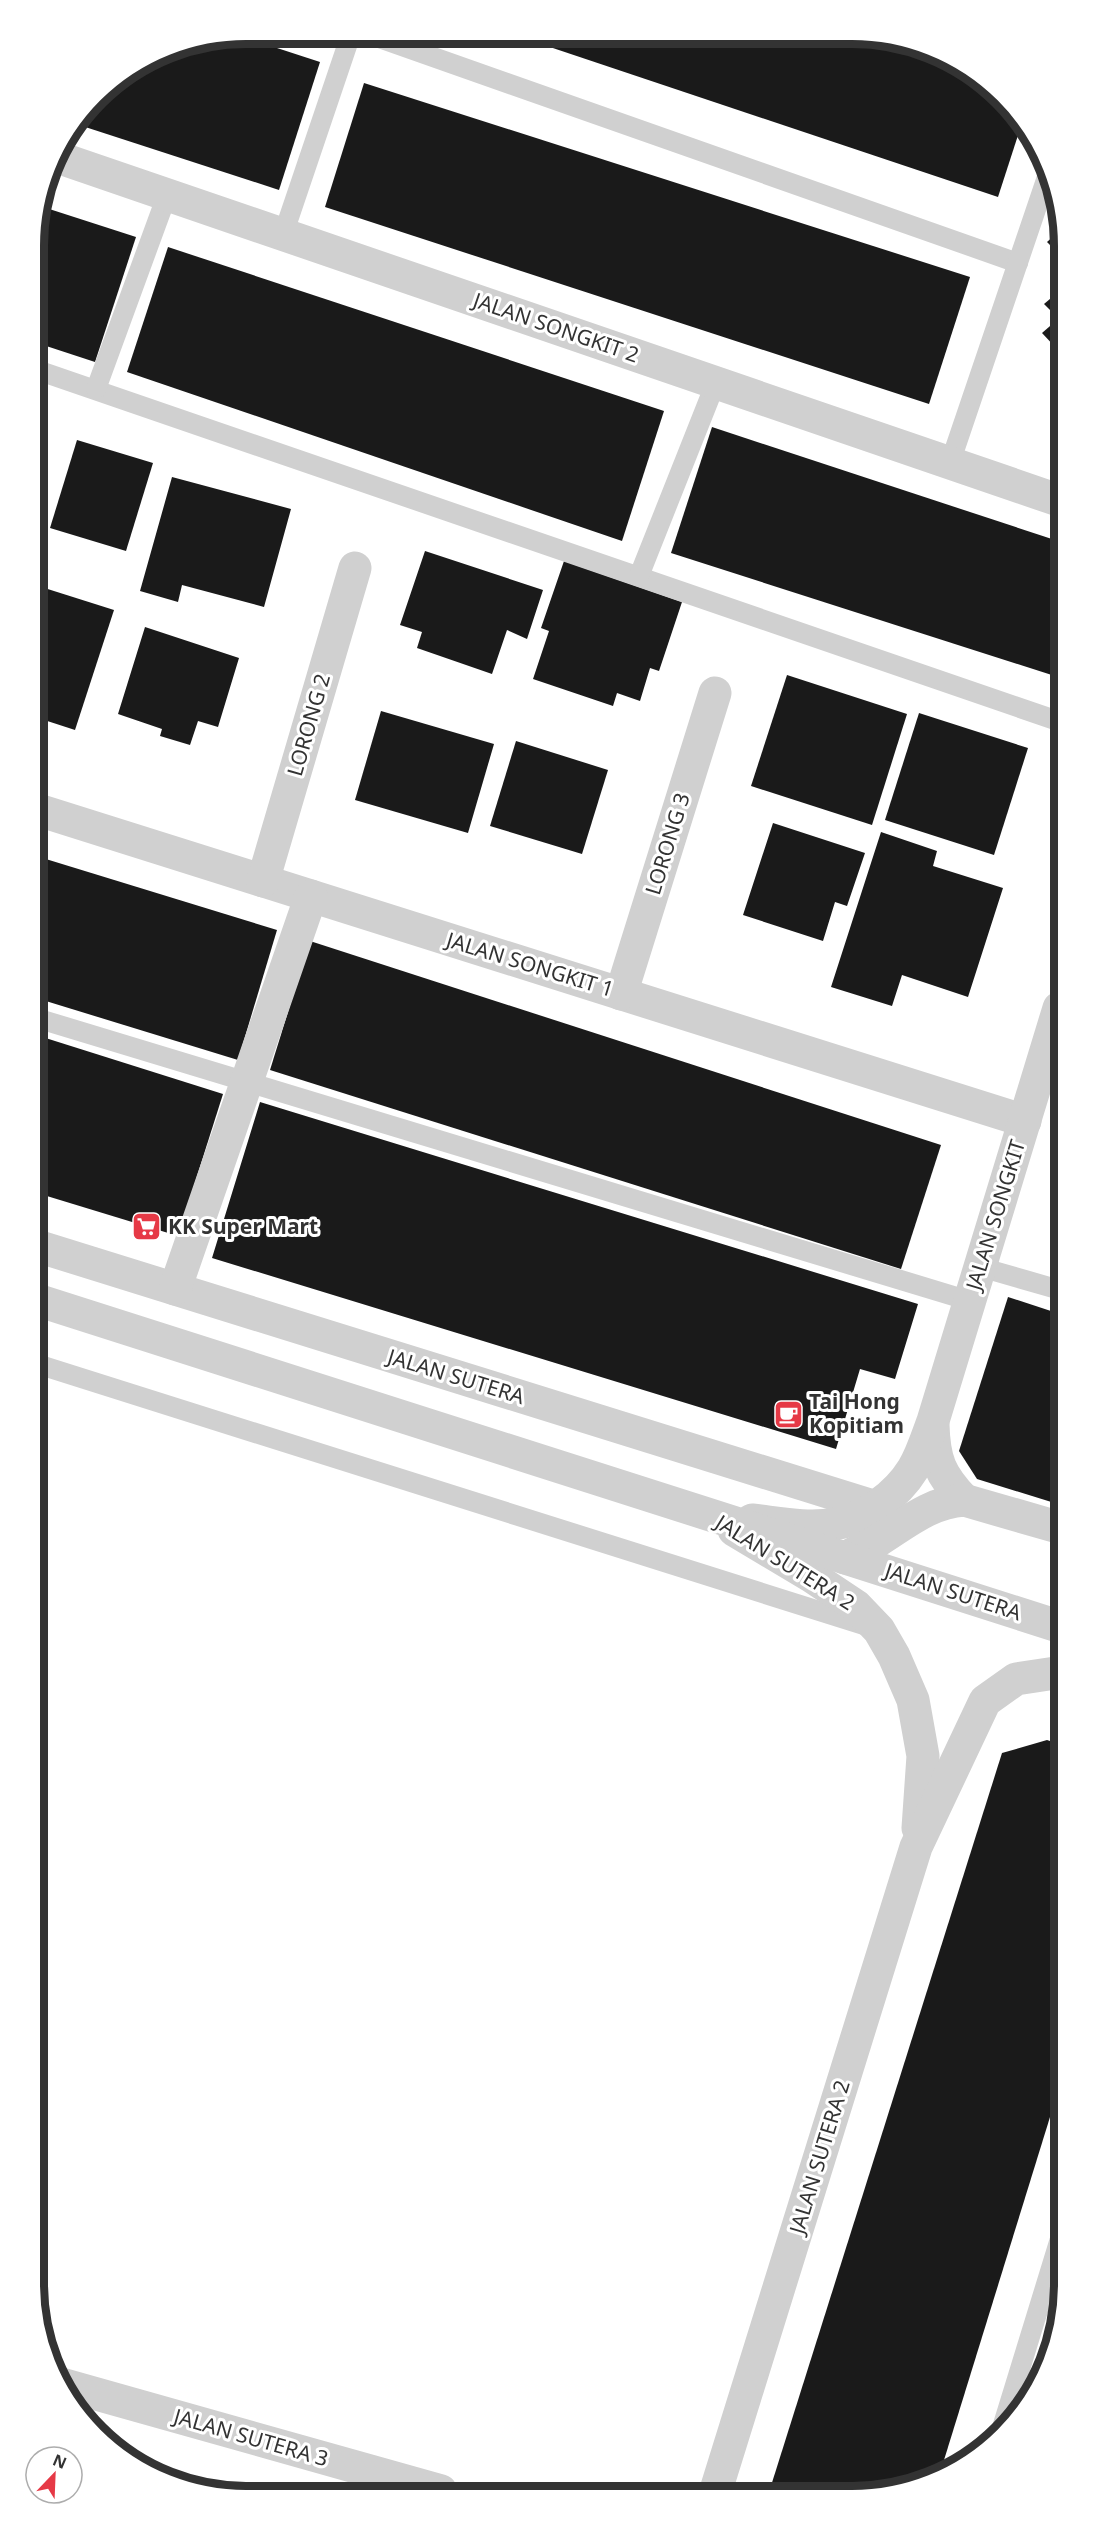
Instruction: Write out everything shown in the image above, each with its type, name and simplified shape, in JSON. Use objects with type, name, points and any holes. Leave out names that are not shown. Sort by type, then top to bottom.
[{"type":"street","name":"JALAN SONGKIT 2","points":[[63,159],[1054,499]]},
{"type":"street","name":"LORONG 2","points":[[263,881],[355,568]]},
{"type":"street","name":"LORONG 3","points":[[621,994],[715,693]]},
{"type":"street","name":"JALAN SONGKIT 1","points":[[44,812],[1025,1121]]},
{"type":"street","points":[[175,1289],[311,896]]},
{"type":"street","name":"JALAN SONGKIT","points":[[708,1514],[786,1524],[833,1524],[852,1520],[876,1507],[901,1484],[913,1469],[933,1421],[1054,1026]]},
{"type":"street","name":"JALAN SUTERA","points":[[44,1248],[876,1507]]},
{"type":"street","name":"JALAN SUTERA","points":[[44,1308],[708,1514],[1053,1625]]},
{"type":"street","name":"JALAN SONGKIT","points":[[933,1421],[933,1450],[939,1467],[950,1486],[964,1500]]},
{"type":"street","name":"JALAN SUTERA","points":[[845,1558],[935,1506],[950,1501],[964,1500],[1053,1526]]},
{"type":"street","name":"JALAN SUTERA 2","points":[[708,1514],[856,1606],[879,1630],[894,1656],[913,1700],[923,1756],[916,1847]]},
{"type":"street","name":"JALAN SUTERA 2","points":[[714,2482],[916,1847],[985,1701],[1016,1679],[1053,1673]]},
{"type":"street","name":"JALAN SUTERA 3","points":[[73,2387],[423,2486]]},
{"type":"lane","points":[[283,235],[348,44]]},
{"type":"lane","points":[[396,44],[1018,263]]},
{"type":"lane","points":[[950,463],[1044,185]]},
{"type":"lane","points":[[96,389],[167,195]]},
{"type":"lane","points":[[44,372],[1054,720]]},
{"type":"lane","points":[[639,576],[716,382]]},
{"type":"lane","points":[[44,1020],[970,1300]]},
{"type":"lane","points":[[980,1268],[1053,1288]]},
{"type":"lane","points":[[44,1366],[879,1630]]},
{"type":"lane","points":[[1007,2412],[1053,2262]]},
{"type":"building","points":[[265,44],[320,62],[279,190],[83,126],[112,94],[156,64],[193,50],[219,45]]},
{"type":"building","points":[[541,44],[852,44],[891,47],[916,54],[941,64],[985,94],[1019,133],[998,197]]},
{"type":"building","points":[[364,83],[970,277],[929,404],[325,207]]},
{"type":"building","points":[[47,208],[136,237],[95,362],[44,345],[44,232]]},
{"type":"building","points":[[1053,236],[1054,249],[1047,242]]},
{"type":"building","points":[[168,247],[664,411],[622,541],[127,372]]},
{"type":"building","points":[[1054,296],[1054,314],[1044,304]]},
{"type":"building","points":[[1054,323],[1054,346],[1042,333]]},
{"type":"building","points":[[712,427],[1054,540],[1054,676],[671,553]]},
{"type":"building","points":[[77,440],[153,463],[126,551],[50,528]]},
{"type":"building","points":[[172,477],[291,509],[264,607],[182,585],[178,602],[140,591]]},
{"type":"building","points":[[425,551],[543,590],[527,639],[507,630],[492,674],[417,648],[422,632],[400,625]]},
{"type":"building","points":[[564,561],[682,602],[659,671],[650,668],[640,701],[617,693],[613,706],[533,679],[549,631],[541,628]]},
{"type":"building","points":[[44,588],[114,610],[75,730],[44,720]]},
{"type":"building","points":[[145,627],[239,658],[218,727],[198,721],[190,745],[160,736],[162,729],[118,714]]},
{"type":"building","points":[[787,675],[907,714],[872,825],[751,786]]},
{"type":"building","points":[[381,711],[494,744],[468,833],[355,800]]},
{"type":"building","points":[[919,713],[1028,748],[994,855],[885,820]]},
{"type":"building","points":[[516,741],[608,770],[582,854],[490,826]]},
{"type":"building","points":[[773,823],[865,853],[847,906],[835,902],[823,941],[743,915]]},
{"type":"building","points":[[881,832],[937,851],[933,866],[1003,888],[968,997],[902,975],[892,1006],[831,987]]},
{"type":"building","points":[[44,858],[277,930],[238,1060],[44,1000]]},
{"type":"building","points":[[310,941],[941,1145],[901,1269],[270,1070]]},
{"type":"building","points":[[44,1038],[223,1094],[178,1236],[44,1195]]},
{"type":"building","points":[[260,1102],[918,1304],[895,1379],[860,1369],[836,1449],[212,1258]]},
{"type":"building","points":[[1008,1297],[1053,1312],[1053,1503],[977,1479],[959,1451]]},
{"type":"building","points":[[1047,1740],[1053,1742],[1053,2107],[943,2463],[904,2479],[878,2484],[771,2486],[1002,1753]]},
{"type":"place","name":"KK Super Mart","points":[[147,1227]]},
{"type":"place","name":"Tai Hong Kopitiam","points":[[788,1414]]}]
